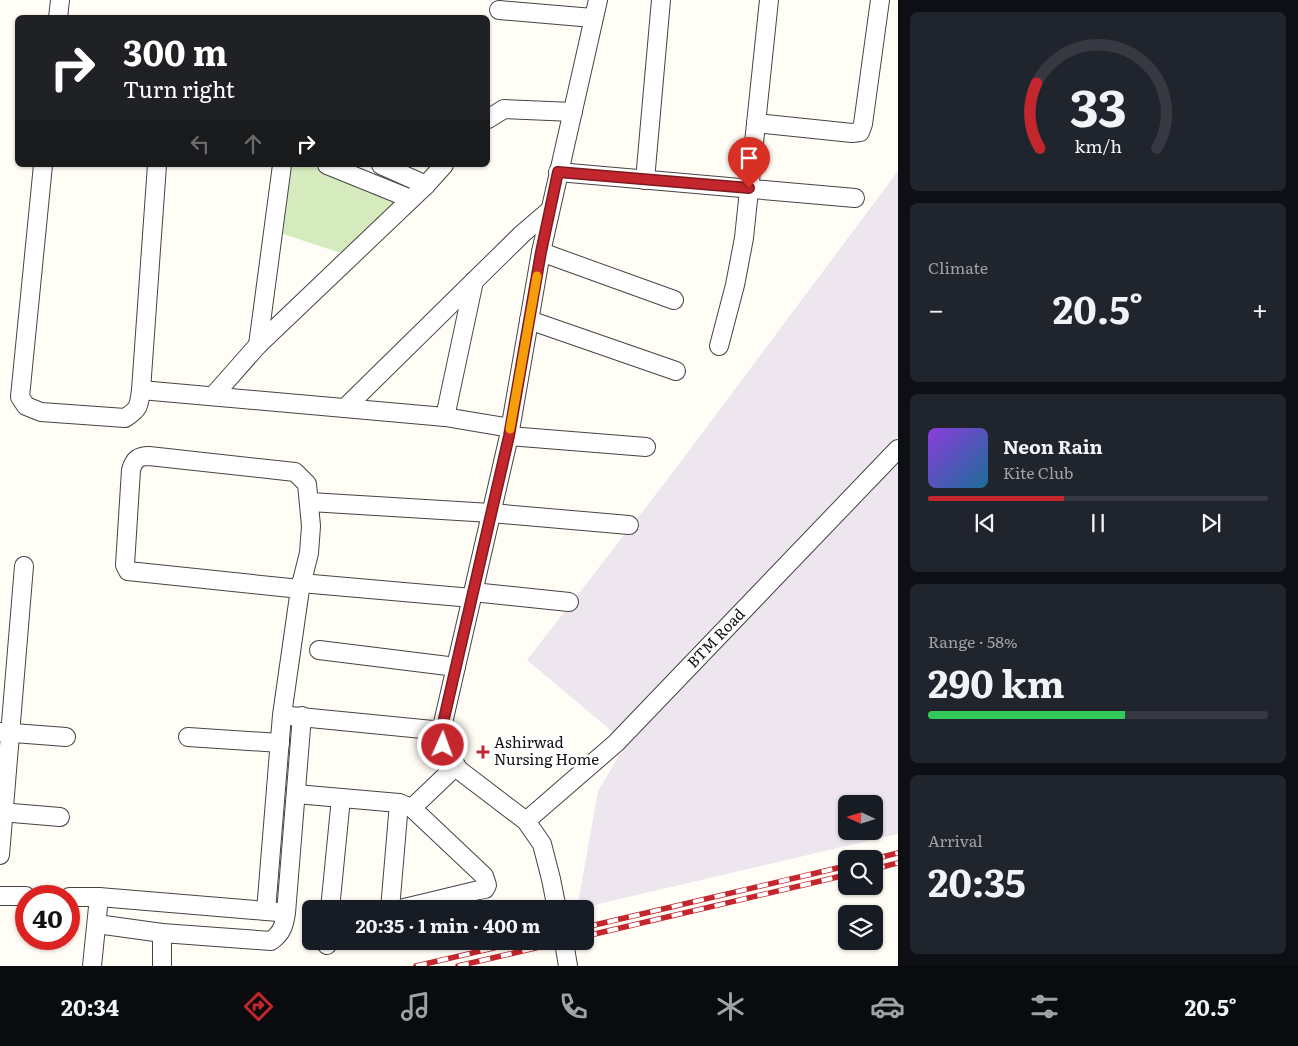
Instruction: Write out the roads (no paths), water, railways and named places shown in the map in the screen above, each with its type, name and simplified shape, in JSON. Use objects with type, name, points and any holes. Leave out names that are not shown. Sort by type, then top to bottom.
[{"type":"street","points":[[58,15],[60,0]]},
{"type":"street","points":[[556,900],[552,879],[542,844],[526,821],[459,770],[443,745],[443,723],[492,513],[509,432],[541,252],[598,0]]},
{"type":"street","points":[[645,180],[661,0]]},
{"type":"street","points":[[719,346],[735,285],[744,238],[770,0]]},
{"type":"street","points":[[756,123],[852,134],[860,132],[863,124],[880,0]]},
{"type":"street","points":[[499,10],[594,18]]},
{"type":"street","points":[[490,119],[504,109],[574,112]]},
{"type":"street","points":[[43,167],[20,397],[26,406],[41,412],[125,418],[136,411],[141,390],[157,167]]},
{"type":"street","points":[[258,345],[282,167]]},
{"type":"street","points":[[332,167],[411,199]]},
{"type":"street","points":[[386,167],[426,185]]},
{"type":"street","points":[[213,396],[258,345],[426,185],[442,167]]},
{"type":"street","points":[[558,172],[855,198]]},
{"type":"street","points":[[345,408],[522,234],[550,210]]},
{"type":"street","points":[[541,252],[674,300]]},
{"type":"street","points":[[445,417],[474,281]]},
{"type":"street","points":[[529,320],[676,371]]},
{"type":"street","points":[[141,390],[445,417],[509,432],[646,447]]},
{"type":"street","name":"BTM Road","points":[[526,821],[616,743],[898,449]]},
{"type":"street","points":[[266,911],[282,715],[301,586],[309,553],[311,526],[307,484],[295,472],[141,456],[133,464],[125,565],[128,571],[301,586],[569,602]]},
{"type":"street","points":[[310,502],[492,513],[629,525]]},
{"type":"street","points":[[0,855],[8,658],[24,566]]},
{"type":"street","points":[[319,650],[456,667]]},
{"type":"street","points":[[282,715],[443,731]]},
{"type":"street","points":[[97,924],[162,933],[271,941],[280,935],[286,913],[302,716]]},
{"type":"street","points":[[5,733],[66,737]]},
{"type":"street","points":[[188,737],[280,742]]},
{"type":"street","points":[[391,900],[406,805],[456,766]]},
{"type":"street","points":[[296,794],[406,805],[484,876],[487,885],[479,890],[437,900]]},
{"type":"street","points":[[331,900],[341,798]]},
{"type":"street","points":[[2,812],[60,817]]},
{"type":"street","points":[[0,896],[15,896]]},
{"type":"street","points":[[80,897],[286,913]]},
{"type":"street","points":[[92,966],[99,897]]},
{"type":"street","points":[[162,933],[162,966]]},
{"type":"street","points":[[565,950],[568,966]]},
{"type":"railway","points":[[883,857],[898,853]]},
{"type":"railway","points":[[883,867],[898,863]]},
{"type":"railway","points":[[594,925],[838,868]]},
{"type":"railway","points":[[594,934],[838,877]]},
{"type":"railway","points":[[416,966],[485,950]]},
{"type":"railway","points":[[458,966],[526,950]]},
{"type":"place","name":"Ashirwad Nursing Home","points":[[483,752]]}]
